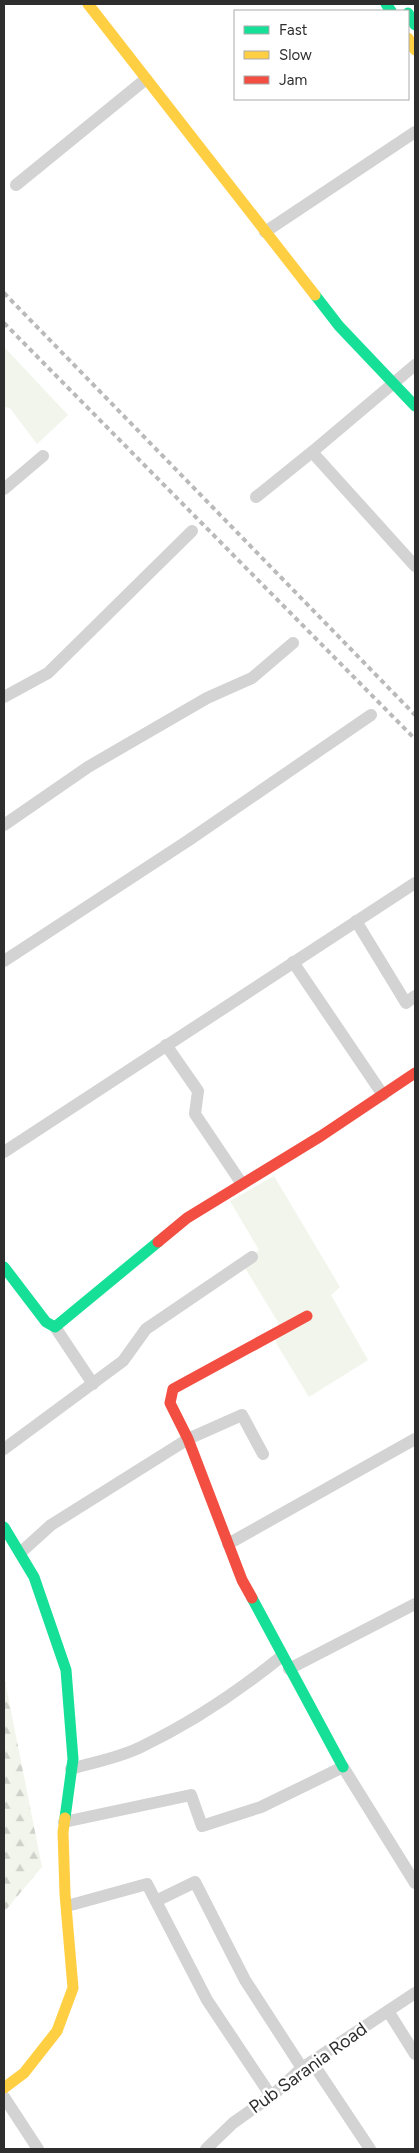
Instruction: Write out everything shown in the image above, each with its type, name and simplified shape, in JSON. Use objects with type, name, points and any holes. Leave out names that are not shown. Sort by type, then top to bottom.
[{"type":"street","points":[[88,4],[339,326],[415,406]]},
{"type":"street","points":[[16,185],[146,79]]},
{"type":"street","points":[[265,232],[415,132]]},
{"type":"street","points":[[256,497],[415,365]]},
{"type":"street","points":[[312,452],[415,566]]},
{"type":"street","points":[[4,489],[43,456]]},
{"type":"street","points":[[4,697],[48,673],[192,531]]},
{"type":"street","points":[[4,824],[88,767],[207,698],[252,678],[293,643]]},
{"type":"street","points":[[4,961],[189,840],[371,715]]},
{"type":"street","points":[[4,1152],[415,883]]},
{"type":"street","points":[[356,921],[406,1003],[415,996]]},
{"type":"street","points":[[293,962],[383,1095]]},
{"type":"street","points":[[166,1045],[198,1091],[195,1114],[242,1184]]},
{"type":"street","points":[[55,1327],[187,1218],[415,1073]]},
{"type":"street","points":[[4,1449],[123,1362],[146,1329],[252,1257]]},
{"type":"street","points":[[4,1267],[46,1322],[55,1327],[94,1384]]},
{"type":"street","points":[[307,1316],[173,1390],[170,1402],[188,1439],[242,1580],[343,1767],[415,1883]]},
{"type":"street","points":[[20,1553],[51,1525],[188,1439],[242,1415],[263,1454]]},
{"type":"street","points":[[228,1544],[415,1439]]},
{"type":"street","points":[[4,1527],[34,1577],[66,1670],[72,1759],[63,1832],[73,1988],[57,2031],[24,2073],[4,2088]]},
{"type":"street","points":[[289,1669],[415,1604]]},
{"type":"street","points":[[71,1769],[139,1748],[183,1724],[237,1690],[282,1656]]},
{"type":"street","points":[[64,1822],[191,1795],[202,1826],[261,1807],[343,1767]]},
{"type":"street","points":[[156,1901],[196,1882],[246,1980],[370,2149]]},
{"type":"street","points":[[67,1906],[147,1884],[207,2000],[271,2096]]},
{"type":"street","name":"Pub Sarania Road","points":[[212,2147],[233,2123],[271,2096],[307,2065],[415,1993]]},
{"type":"street","points":[[388,2011],[415,2054]]},
{"type":"street","points":[[4,2097],[38,2149]]},
{"type":"green space","points":[[4,347],[68,415],[37,444],[10,408],[4,407]]},
{"type":"green space","points":[[274,1176],[340,1287],[331,1295],[368,1360],[309,1397],[276,1343],[278,1322],[242,1263],[259,1250],[230,1201]]},
{"type":"green space","points":[[4,1676],[42,1867],[4,1912]]},
{"type":"railway","points":[[4,293],[415,715]]},
{"type":"railway","points":[[4,323],[415,739]]},
{"type":"traffic: fast","points":[[386,4],[390,10]]},
{"type":"traffic: fast","points":[[409,15],[415,25]]},
{"type":"traffic: fast","points":[[315,295],[339,326],[415,406]]},
{"type":"traffic: fast","points":[[4,1267],[46,1322],[55,1327],[158,1242]]},
{"type":"traffic: fast","points":[[4,1527],[34,1577],[66,1670],[73,1759],[65,1818]]},
{"type":"traffic: fast","points":[[252,1598],[343,1767]]},
{"type":"traffic: slow","points":[[88,4],[315,295]]},
{"type":"traffic: slow","points":[[409,40],[415,50]]},
{"type":"traffic: slow","points":[[4,2088],[24,2073],[57,2031],[73,1988],[65,1894],[63,1832],[65,1818]]},
{"type":"traffic: jam","points":[[158,1242],[187,1218],[321,1136],[415,1073]]},
{"type":"traffic: jam","points":[[252,1598],[242,1580],[188,1439],[170,1403],[173,1389],[307,1316]]}]
